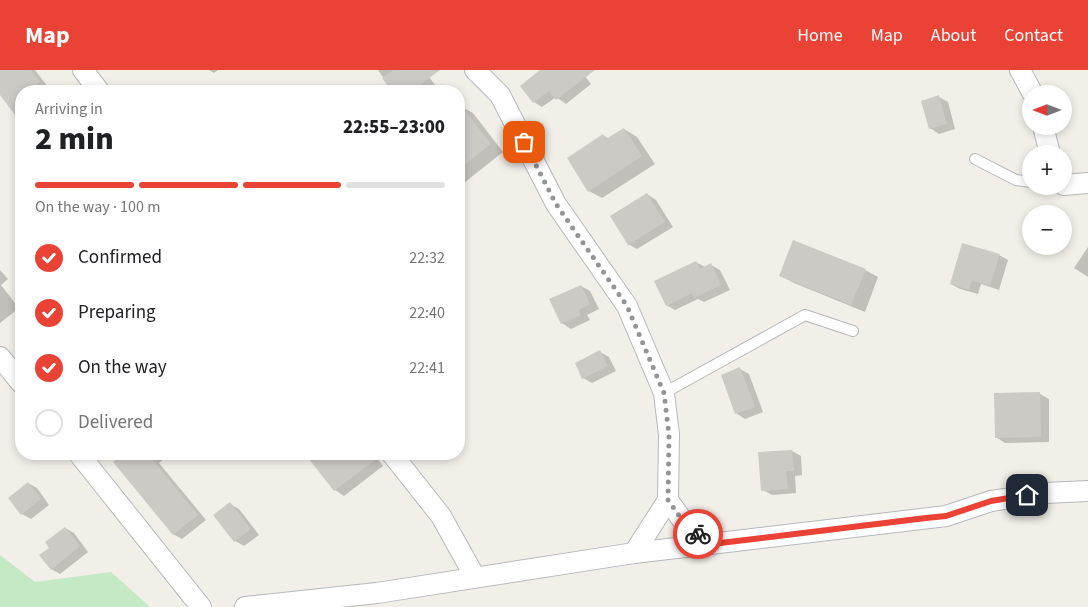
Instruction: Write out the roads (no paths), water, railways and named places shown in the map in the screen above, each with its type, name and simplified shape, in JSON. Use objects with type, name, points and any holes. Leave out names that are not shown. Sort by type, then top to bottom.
[{"type":"street","points":[[83,70],[94,85]]},
{"type":"street","points":[[475,70],[500,96],[556,204],[627,306],[664,393],[669,435],[668,500],[634,553]]},
{"type":"street","points":[[1020,70],[1028,85]]},
{"type":"street","points":[[1072,184],[1088,183]]},
{"type":"street","points":[[0,357],[15,376]]},
{"type":"street","points":[[84,460],[201,607]]},
{"type":"street","points":[[397,460],[441,516],[475,577]]},
{"type":"street","points":[[245,607],[377,593],[634,553],[946,516],[991,501],[1045,493],[1088,491]]},
{"type":"street","points":[[668,500],[688,528],[712,544]]},
{"type":"lane","points":[[975,159],[1016,180],[1022,181]]},
{"type":"lane","points":[[664,393],[805,315],[853,331]]}]
